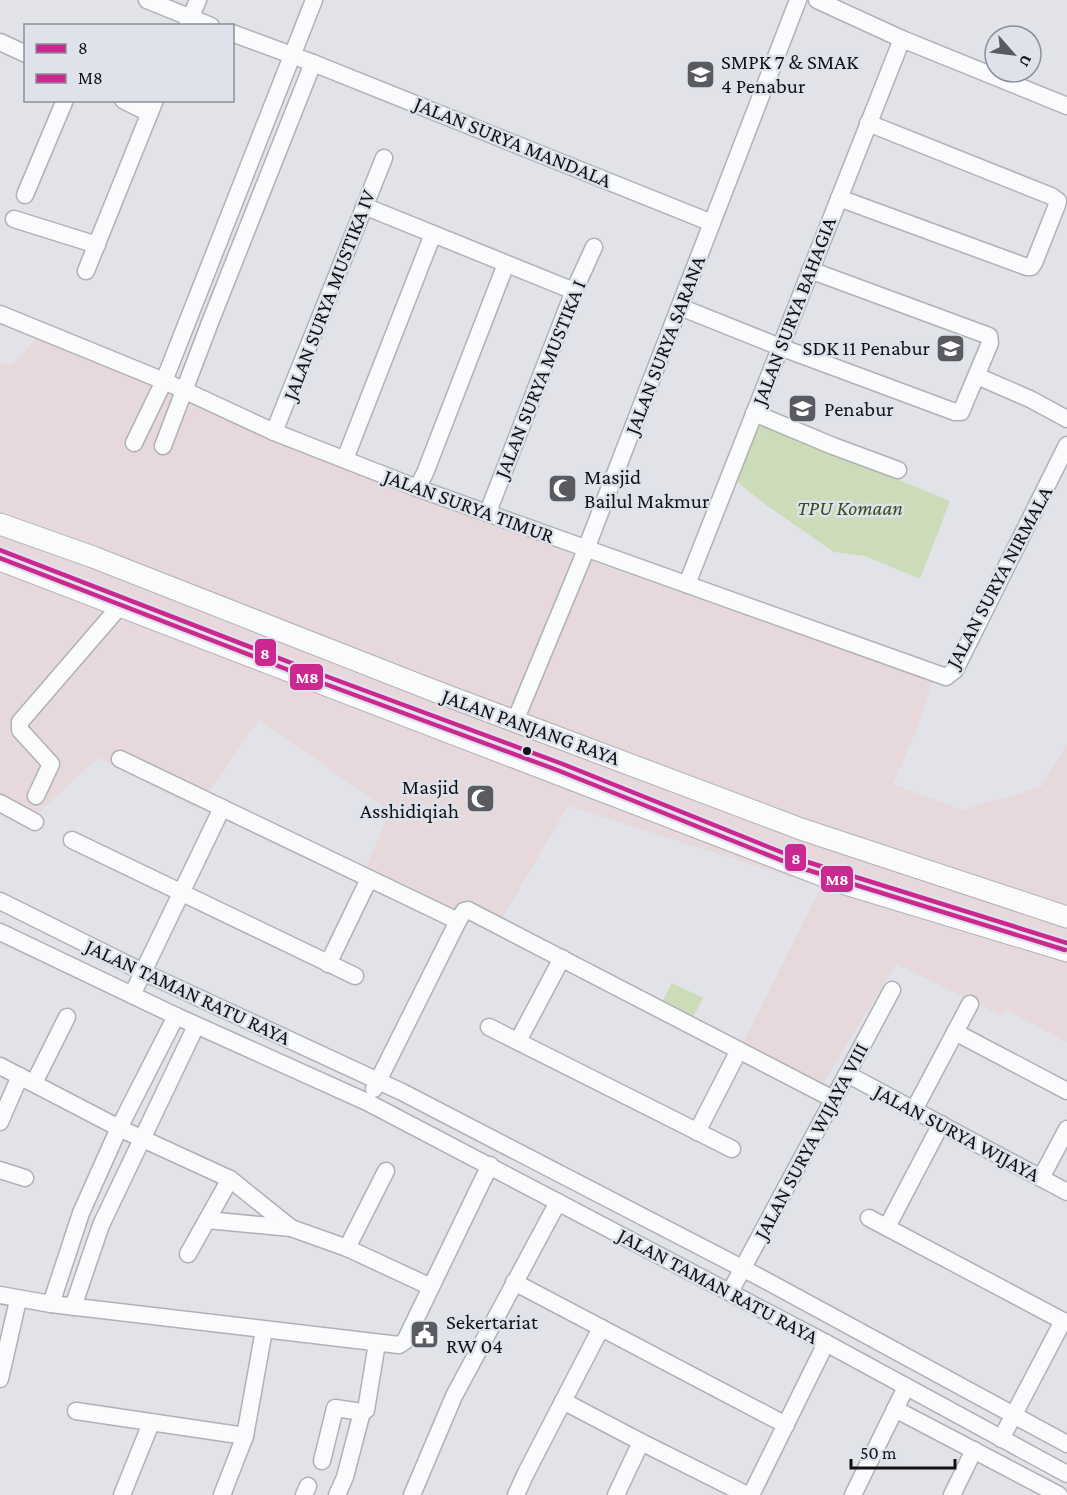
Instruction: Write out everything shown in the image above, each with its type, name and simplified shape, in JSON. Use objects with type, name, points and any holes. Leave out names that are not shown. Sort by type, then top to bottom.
[{"type":"main road","name":"JALAN PANJANG RAYA","points":[[0,524],[103,561],[515,721],[823,837],[1067,917]]},
{"type":"main road","name":"JALAN PANJANG RAYA","points":[[0,560],[831,879],[1067,951]]},
{"type":"main road","points":[[962,919],[975,909],[977,903],[973,887]]},
{"type":"main road","points":[[1001,930],[999,922],[1003,908],[1014,899]]},
{"type":"street","points":[[147,0],[189,22],[198,0]]},
{"type":"street","points":[[134,443],[164,381],[314,0]]},
{"type":"street","name":"JALAN SURYA SARANA","points":[[515,721],[586,549],[798,0]]},
{"type":"street","points":[[817,0],[902,39],[1067,106]]},
{"type":"street","name":"JALAN SURYA MANDALA","points":[[234,34],[313,63],[712,223]]},
{"type":"street","name":"JALAN SURYA BAHAGIA","points":[[687,584],[902,39]]},
{"type":"street","points":[[1,46],[24,53]]},
{"type":"street","points":[[163,446],[313,63]]},
{"type":"street","points":[[25,195],[64,102]]},
{"type":"street","points":[[86,271],[152,107],[131,102]]},
{"type":"street","points":[[839,198],[1027,267],[1031,267],[1034,263],[1057,206],[1058,201],[1051,196],[868,123]]},
{"type":"street","name":"JALAN SURYA MUSTIKA IV","points":[[274,432],[384,158]]},
{"type":"street","points":[[364,206],[574,291]]},
{"type":"street","points":[[14,219],[97,245]]},
{"type":"street","points":[[345,459],[433,234]]},
{"type":"street","points":[[218,243],[238,251]]},
{"type":"street","name":"JALAN SURYA MUSTIKA I","points":[[488,512],[574,291],[594,246]]},
{"type":"street","points":[[417,488],[425,473],[506,264]]},
{"type":"street","points":[[680,307],[955,412],[961,412],[964,409],[990,343],[989,336],[810,270]]},
{"type":"street","name":"JALAN SURYA TIMUR","points":[[0,314],[164,381],[274,432],[417,488],[946,677]]},
{"type":"street","points":[[977,376],[1067,418]]},
{"type":"street","points":[[754,413],[898,470]]},
{"type":"street","name":"JALAN SURYA NIRMALA","points":[[946,677],[955,670],[1067,445]]},
{"type":"street","points":[[36,796],[51,764],[20,729],[20,722],[120,606]]},
{"type":"street","points":[[120,759],[458,921]]},
{"type":"street","points":[[0,803],[34,822]]},
{"type":"street","points":[[133,993],[222,808]]},
{"type":"street","points":[[72,840],[355,976]]},
{"type":"street","points":[[328,964],[369,879]]},
{"type":"street","name":"JALAN TAMAN RATU RAYA","points":[[0,902],[736,1281],[1067,1444]]},
{"type":"street","points":[[372,1092],[458,921],[464,911],[472,911],[833,1099]]},
{"type":"street","name":"JALAN TAMAN RATU RAYA","points":[[0,932],[133,993],[196,1026],[372,1092],[490,1165],[558,1202],[736,1281],[826,1343],[1067,1474]]},
{"type":"street","points":[[518,1041],[562,958]]},
{"type":"street","name":"JALAN SURYA WIJAYA VIII","points":[[736,1281],[892,990]]},
{"type":"street","points":[[914,1110],[970,1004]]},
{"type":"street","name":"JALAN TAMAN RATU RAYA","points":[[51,1304],[81,1213],[119,1128],[176,1016]]},
{"type":"street","points":[[0,1122],[67,1017]]},
{"type":"street","name":"JALAN TAMAN RATU RAYA","points":[[74,1307],[101,1225],[196,1026]]},
{"type":"street","points":[[489,1027],[732,1149]]},
{"type":"street","points":[[955,1032],[1067,1091]]},
{"type":"street","points":[[697,1132],[740,1050]]},
{"type":"street","points":[[0,1066],[119,1128],[230,1179],[291,1228]]},
{"type":"street","name":"JALAN SURYA WIJAYA","points":[[847,1074],[1067,1192]]},
{"type":"street","points":[[886,1227],[941,1124]]},
{"type":"street","points":[[1041,1178],[1067,1129]]},
{"type":"street","points":[[0,1295],[18,1300],[74,1307],[394,1346],[402,1344],[490,1165]]},
{"type":"street","points":[[0,1170],[25,1178]]},
{"type":"street","points":[[346,1248],[386,1171]]},
{"type":"street","points":[[188,1254],[230,1179]]},
{"type":"street","points":[[411,1495],[454,1396],[558,1202]]},
{"type":"street","points":[[869,1218],[1065,1322],[1002,1437]]},
{"type":"street","points":[[207,1220],[291,1228],[346,1248],[431,1287]]},
{"type":"street","points":[[514,1282],[786,1425]]},
{"type":"street","points":[[0,1379],[18,1300]]},
{"type":"street","points":[[516,1495],[601,1328]]},
{"type":"street","points":[[222,1495],[245,1436],[264,1330]]},
{"type":"street","points":[[337,1495],[345,1477],[362,1412],[367,1408],[377,1343]]},
{"type":"street","points":[[563,1401],[728,1491],[749,1495],[826,1343]]},
{"type":"street","points":[[853,1495],[906,1387]]},
{"type":"street","points":[[322,1461],[335,1408],[362,1412]]},
{"type":"street","points":[[895,1409],[1050,1493]]},
{"type":"street","points":[[76,1411],[245,1436]]},
{"type":"street","points":[[122,1495],[151,1423]]},
{"type":"street","points":[[616,1495],[641,1442]]},
{"type":"street","points":[[952,1495],[974,1450]]},
{"type":"shaded area","points":[[37,338],[573,555],[933,681],[918,726],[893,784],[962,810],[1041,787],[1067,745],[1067,1042],[1006,1010],[1002,1016],[896,964],[819,1090],[741,1047],[821,887],[568,806],[496,929],[362,876],[390,811],[259,720],[197,809],[98,758],[27,823],[0,807],[0,362],[12,365]]},
{"type":"green space","name":"TPU Komaan","points":[[761,423],[950,501],[920,579],[865,556],[834,552],[762,502],[735,480]]},
{"type":"green space","points":[[672,983],[703,998],[686,1030],[656,1014]]},
{"type":"transit line","name":"8","points":[[0,550],[312,671],[560,763],[801,860],[1067,943]]},
{"type":"transit line","name":"M8","points":[[0,558],[309,678],[557,770],[798,867],[1065,950]]},
{"type":"place","name":"SMPK 7 & SMAK 4 Penabur","points":[[700,74]]},
{"type":"place","name":"SDK 11 Penabur","points":[[951,348]]},
{"type":"place","name":"Penabur","points":[[803,409]]},
{"type":"place","name":"Masjid Bailul Makmur","points":[[563,489]]},
{"type":"place","name":"Masjid Asshidiqiah","points":[[480,799]]},
{"type":"place","name":"Sekertariat RW 04","points":[[425,1334]]}]
